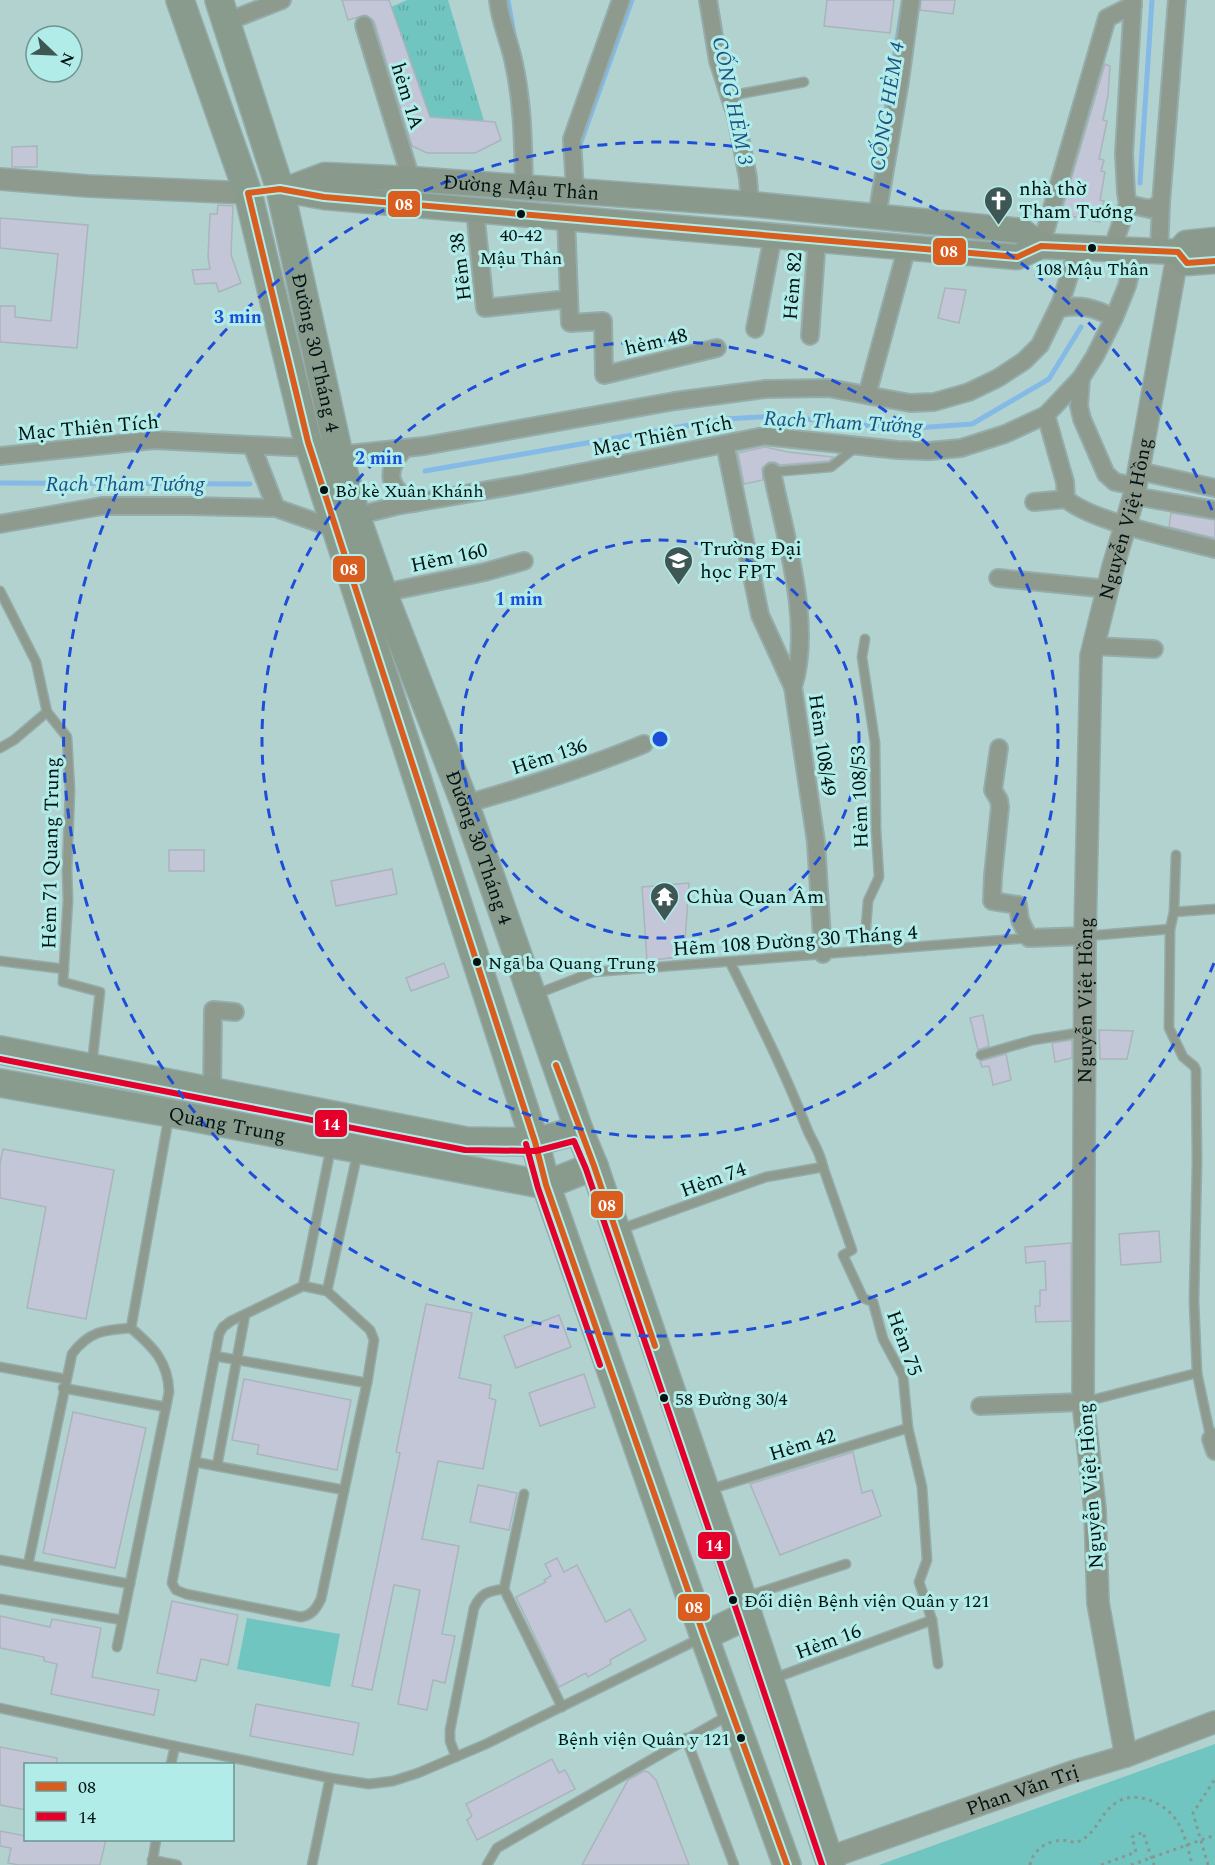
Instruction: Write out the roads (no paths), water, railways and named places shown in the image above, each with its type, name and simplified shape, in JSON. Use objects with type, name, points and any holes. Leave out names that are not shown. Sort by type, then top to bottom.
[{"type":"main road","name":"Đường 30 Tháng 4","points":[[180,0],[248,194],[310,448],[383,593],[465,804],[531,996],[594,1166],[745,1606],[815,1822],[822,1863]]},
{"type":"main road","name":"Đường 30 Tháng 4","points":[[222,11],[284,189],[339,455],[346,522],[535,1142],[546,1185],[787,1865]]},
{"type":"main road","name":"Đường Mậu Thân","points":[[284,189],[325,175],[524,186],[750,204],[1022,231],[1041,246]]},
{"type":"main road","points":[[454,181],[464,209]]},
{"type":"main road","points":[[248,194],[284,189]]},
{"type":"main road","name":"Đường Mậu Thân","points":[[284,189],[324,197],[1017,257],[1041,246],[1165,249],[1215,240]]},
{"type":"main road","name":"Đường Mậu Thân","points":[[1165,249],[1187,263],[1215,261]]},
{"type":"main road","name":"Quang Trung","points":[[0,1050],[466,1141],[535,1142],[579,1130]]},
{"type":"main road","name":"Quang Trung","points":[[0,1083],[359,1148],[546,1185]]},
{"type":"main road","points":[[546,1185],[594,1166]]},
{"type":"main road","points":[[704,1636],[745,1606]]},
{"type":"street","points":[[222,11],[282,0]]},
{"type":"street","points":[[498,0],[499,15],[514,62],[522,109],[524,186]]},
{"type":"street","points":[[575,190],[572,139],[621,0]]},
{"type":"street","points":[[708,0],[718,61],[735,116],[748,178],[750,204]]},
{"type":"street","points":[[877,216],[900,81],[910,0]]},
{"type":"street","points":[[1128,204],[1150,209],[1161,203],[1177,0]]},
{"type":"street","points":[[1112,249],[1128,204],[1124,154],[1133,3]]},
{"type":"street","points":[[1041,246],[1107,18],[1133,3]]},
{"type":"street","name":"hẻm 1A","points":[[364,25],[411,178]]},
{"type":"street","points":[[0,179],[248,194]]},
{"type":"street","name":"Mạc Thiên Tích","points":[[346,522],[414,503],[523,484],[764,436],[929,451],[961,448],[1005,434],[1046,415],[1081,378],[1114,318],[1127,286],[1165,249],[1161,203]]},
{"type":"street","name":"Hẽm 38","points":[[464,209],[485,308],[568,299]]},
{"type":"street","points":[[566,218],[568,299]]},
{"type":"street","points":[[756,329],[773,236]]},
{"type":"street","name":"Hẽm 82","points":[[810,336],[817,239]]},
{"type":"street","points":[[867,395],[907,247]]},
{"type":"street","name":"Mạc Thiên Tích","points":[[339,455],[404,449],[675,401],[766,388],[828,388],[910,403],[934,402],[969,392],[998,378],[1024,361],[1040,345],[1058,309],[1078,248]]},
{"type":"street","name":"Nguyễn Việt Hồng","points":[[1126,1756],[1098,1603],[1095,1510],[1083,1402],[1085,936],[1091,656],[1136,484],[1165,249]]},
{"type":"street","name":"hẻm 48","points":[[568,299],[570,323],[603,321],[604,375],[717,348]]},
{"type":"street","points":[[1058,309],[1083,306],[1097,309],[1114,318]]},
{"type":"street","points":[[1081,378],[1079,406],[1082,419],[1106,474],[1115,482],[1215,488]]},
{"type":"street","points":[[1046,415],[1065,482],[1066,499],[1076,508],[1126,525],[1215,549]]},
{"type":"street","name":"Mạc Thiên Tích","points":[[0,456],[154,440],[310,448]]},
{"type":"street","points":[[725,444],[760,615],[793,687]]},
{"type":"street","points":[[252,446],[276,508]]},
{"type":"street","points":[[404,449],[396,458],[392,468],[392,481],[404,497],[414,503]]},
{"type":"street","name":"Hẽm 108/49","points":[[772,472],[801,627],[799,668],[793,687],[816,842],[823,954]]},
{"type":"street","points":[[1136,484],[1215,510]]},
{"type":"street","points":[[1034,502],[1066,499]]},
{"type":"street","points":[[0,524],[102,506],[276,508],[346,522]]},
{"type":"street","name":"Hẽm 160","points":[[383,593],[485,572],[524,561]]},
{"type":"street","points":[[998,578],[1108,589]]},
{"type":"street","points":[[1094,645],[1154,650]]},
{"type":"street","name":"Hẽm 136","points":[[465,804],[595,764],[644,744]]},
{"type":"street","points":[[999,748],[993,790],[1000,807],[992,901],[1018,905],[1020,920],[1029,938],[1085,936]]},
{"type":"street","points":[[212,1092],[213,1010],[235,1012]]},
{"type":"street","points":[[980,1406],[1083,1402]]},
{"type":"street","name":"Phan Văn Trị","points":[[822,1863],[1072,1772],[1126,1756],[1215,1722]]},
{"type":"lane","points":[[729,96],[804,82]]},
{"type":"lane","points":[[772,472],[831,467],[857,446]]},
{"type":"lane","name":"Hẻm 71 Quang Trung","points":[[0,591],[36,662],[47,712],[67,737],[68,900],[63,982],[100,992],[91,1067]]},
{"type":"lane","name":"Hẻm 108/53","points":[[864,951],[868,901],[879,877],[875,743],[862,657],[865,639]]},
{"type":"lane","points":[[0,748],[14,740],[47,712]]},
{"type":"lane","points":[[1176,855],[1174,912],[1170,929],[1169,1028],[1183,1057],[1196,1070],[1194,1301],[1197,1373],[1214,1442]]},
{"type":"lane","points":[[1174,912],[1215,909]]},
{"type":"lane","points":[[1085,936],[1170,929]]},
{"type":"lane","name":"Hẽm 108 Đường 30 Tháng 4","points":[[531,996],[593,972],[1029,938]]},
{"type":"lane","points":[[0,961],[64,969]]},
{"type":"lane","name":"Hẻm 75","points":[[730,962],[790,1085],[810,1136],[820,1153],[852,1251],[843,1255],[863,1298],[873,1302],[883,1338],[903,1376],[908,1428],[922,1487],[927,1560],[919,1582],[932,1620],[938,1664]]},
{"type":"lane","points":[[981,1055],[1033,1040],[1085,1032]]},
{"type":"lane","points":[[131,1329],[170,1113]]},
{"type":"lane","points":[[303,1286],[332,1143]]},
{"type":"lane","points":[[327,1292],[359,1148]]},
{"type":"lane","name":"Hẻm 74","points":[[615,1231],[766,1178],[824,1167]]},
{"type":"lane","points":[[303,1286],[327,1292],[370,1330],[374,1340],[321,1599],[316,1609],[309,1615],[301,1617],[186,1594],[176,1590],[172,1583],[219,1334],[224,1327],[303,1286]]},
{"type":"lane","points":[[217,1466],[245,1315]]},
{"type":"lane","points":[[28,1565],[63,1388],[72,1354],[82,1341],[103,1330],[131,1329],[148,1343],[163,1363],[168,1377],[169,1392],[117,1647]]},
{"type":"lane","points":[[215,1356],[367,1383]]},
{"type":"lane","points":[[0,1367],[65,1379]]},
{"type":"lane","points":[[1083,1402],[1197,1373]]},
{"type":"lane","points":[[63,1388],[166,1407]]},
{"type":"lane","name":"Hẻm 42","points":[[705,1491],[908,1428]]},
{"type":"lane","points":[[195,1462],[344,1490]]},
{"type":"lane","points":[[524,1494],[504,1588],[562,1707]]},
{"type":"lane","points":[[0,1560],[130,1584]]},
{"type":"lane","points":[[745,1606],[846,1564]]},
{"type":"lane","points":[[456,1757],[450,1741],[450,1730],[474,1608],[479,1598],[487,1591],[504,1588]]},
{"type":"lane","points":[[0,1599],[122,1620]]},
{"type":"lane","name":"Hẻm 16","points":[[769,1680],[932,1620]]},
{"type":"lane","points":[[0,1708],[174,1746],[369,1784],[393,1781],[486,1744],[704,1636]]},
{"type":"lane","points":[[487,1865],[497,1848],[732,1713]]},
{"type":"lane","points":[[686,1738],[734,1865]]},
{"type":"lane","points":[[171,1763],[174,1746]]},
{"type":"lane","points":[[312,1865],[330,1778]]},
{"type":"lane","points":[[156,1841],[152,1863],[177,1865]]},
{"type":"waterway","points":[[508,0],[515,40]]},
{"type":"waterway","points":[[580,145],[632,0]]},
{"type":"waterway","name":"Rạch Tham Tướng","points":[[1140,183],[1152,0]]},
{"type":"waterway","name":"CỐNG HẺM 4","points":[[877,167],[903,2]]},
{"type":"waterway","name":"Rạch Tham Tướng","points":[[425,471],[725,419],[779,416],[901,429],[972,424],[1049,379],[1081,327]]},
{"type":"waterway","name":"Rạch Tham Tướng","points":[[0,483],[250,484]]},
{"type":"place","name":"40-42 Mậu Thân","points":[[521,214]]},
{"type":"place","name":"nhà thờ Tham Tướng","points":[[998,226]]},
{"type":"place","name":"108 Mậu Thân","points":[[1092,248]]},
{"type":"place","name":"Bờ kè Xuân Khánh","points":[[324,490]]},
{"type":"place","name":"Trường Đại học FPT","points":[[679,586]]},
{"type":"place","name":"Chùa Quan Âm","points":[[665,922]]},
{"type":"place","name":"Ngã ba Quang Trung","points":[[477,962]]},
{"type":"place","name":"58 Đường 30/4","points":[[664,1398]]},
{"type":"place","name":"Đối diện Bệnh viện Quân y 121","points":[[733,1600]]},
{"type":"place","name":"Bệnh viện Quân y 121","points":[[741,1738]]},
{"type":"water label","name":"CỐNG HẺM 3","points":[[733,101]]}]
